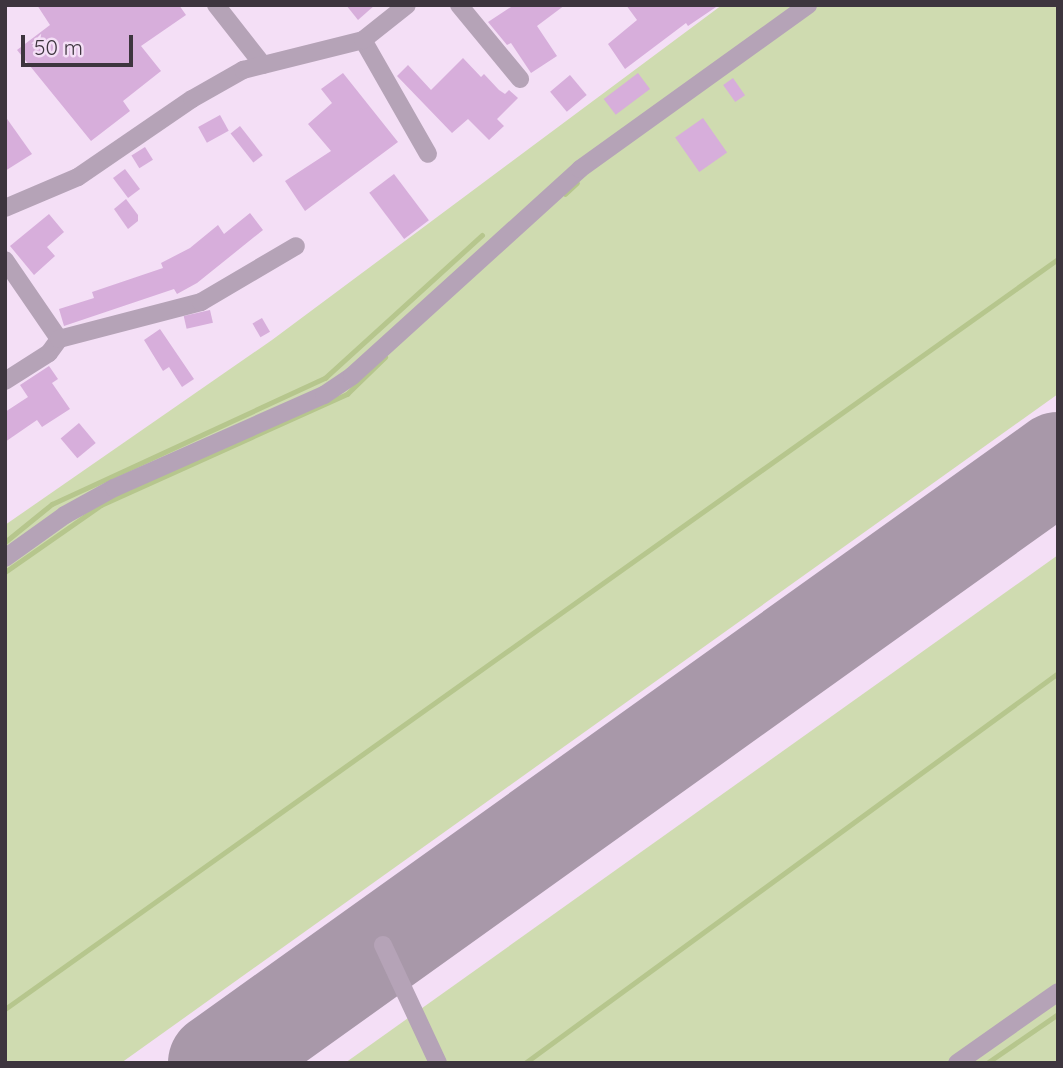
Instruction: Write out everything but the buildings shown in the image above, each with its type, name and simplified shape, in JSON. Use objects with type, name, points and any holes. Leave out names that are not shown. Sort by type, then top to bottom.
[{"type":"street","points":[[216,5],[263,65]]},
{"type":"street","points":[[5,208],[78,177],[192,99],[243,70],[321,54],[363,40],[407,5]]},
{"type":"street","points":[[459,5],[520,79]]},
{"type":"street","points":[[5,558],[55,522],[114,488],[258,427],[334,389],[580,169],[808,5]]},
{"type":"street","points":[[363,40],[428,154]]},
{"type":"street","points":[[5,381],[49,353],[59,339],[201,302],[296,246]]},
{"type":"street","points":[[5,260],[59,339]]},
{"type":"street","points":[[383,945],[438,1063]]},
{"type":"street","points":[[957,1063],[1058,992]]},
{"type":"green space","points":[[722,5],[1058,5],[1058,394],[121,1063],[5,1063],[5,525],[272,340]]},
{"type":"green space","points":[[1058,555],[1058,1063],[345,1063]]},
{"type":"waterway","points":[[565,194],[577,183]]},
{"type":"waterway","points":[[5,542],[52,504],[325,378],[482,235]]},
{"type":"waterway","points":[[5,1009],[1058,259]]},
{"type":"waterway","points":[[5,572],[101,505],[347,394],[385,357]]},
{"type":"waterway","points":[[525,1063],[1058,673]]},
{"type":"waterway","points":[[987,1063],[1058,1014]]},
{"type":"runway","points":[[218,1063],[1058,462]]}]
